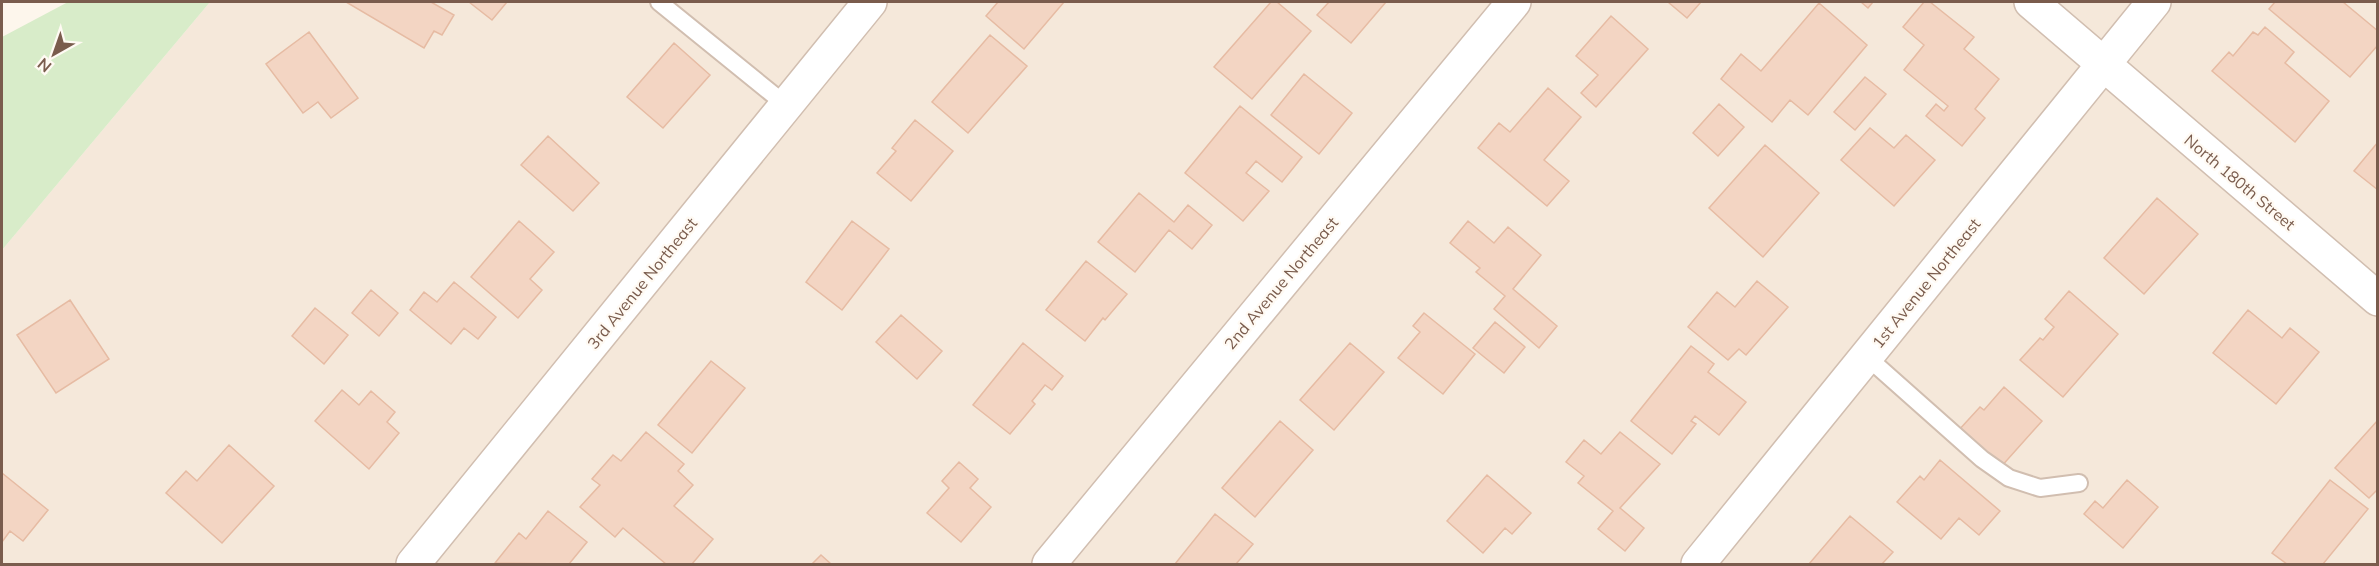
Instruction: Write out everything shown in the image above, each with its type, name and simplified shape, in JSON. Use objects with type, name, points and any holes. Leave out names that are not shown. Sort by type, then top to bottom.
[{"type":"street","name":"3rd Avenue Northeast","points":[[413,564],[870,2]]},
{"type":"street","name":"2nd Avenue Northeast","points":[[1048,564],[1514,2]]},
{"type":"street","name":"North 180th Street","points":[[2031,2],[2378,299]]},
{"type":"street","name":"1st Avenue Northeast","points":[[1698,564],[2154,2]]},
{"type":"lane","points":[[659,2],[786,105]]},
{"type":"lane","points":[[1866,357],[1982,459],[2009,478],[2040,488],[2079,483]]},
{"type":"shaded area","points":[[210,2],[2377,2],[2377,564],[2,564],[2,250]]},
{"type":"green space","points":[[68,2],[210,2],[2,250],[2,37]]},
{"type":"building","points":[[346,2],[431,2],[454,15],[442,35],[434,31],[424,48]]},
{"type":"building","points":[[469,2],[507,2],[492,20]]},
{"type":"building","points":[[998,2],[1064,2],[1024,49],[986,16]]},
{"type":"building","points":[[1271,2],[1277,2],[1311,31],[1252,99],[1214,67]]},
{"type":"building","points":[[1329,2],[1386,2],[1351,43],[1317,15]]},
{"type":"building","points":[[1668,2],[1701,2],[1687,18]]},
{"type":"building","points":[[1861,2],[1873,2],[1868,8]]},
{"type":"building","points":[[1924,2],[1930,2],[1974,37],[1964,49],[1999,79],[1975,109],[1985,118],[1962,146],[1926,116],[1936,104],[1944,111],[1948,106],[1904,70],[1924,45],[1903,27]]},
{"type":"building","points":[[2275,2],[2343,2],[2378,31],[2378,45],[2350,77],[2269,9]]},
{"type":"building","points":[[1819,3],[1867,45],[1808,115],[1790,100],[1772,122],[1721,79],[1741,54],[1761,71]]},
{"type":"building","points":[[1611,16],[1648,49],[1596,107],[1581,93],[1598,75],[1576,56]]},
{"type":"building","points":[[2265,27],[2294,52],[2285,63],[2329,101],[2295,142],[2212,71],[2229,52],[2233,56],[2253,32],[2258,35]]},
{"type":"building","points":[[309,32],[358,98],[331,118],[318,102],[303,113],[266,64]]},
{"type":"building","points":[[990,35],[1027,66],[968,133],[932,102]]},
{"type":"building","points":[[674,43],[710,75],[663,128],[627,97]]},
{"type":"building","points":[[1304,74],[1352,113],[1319,154],[1271,115]]},
{"type":"building","points":[[1865,77],[1886,94],[1855,130],[1834,112]]},
{"type":"building","points":[[1548,88],[1581,117],[1544,160],[1569,181],[1547,206],[1478,148],[1499,123],[1510,132]]},
{"type":"building","points":[[1719,104],[1744,127],[1718,156],[1693,133]]},
{"type":"building","points":[[1240,106],[1302,157],[1282,182],[1256,161],[1246,173],[1269,191],[1243,221],[1185,173]]},
{"type":"building","points":[[915,120],[953,151],[911,201],[877,173],[896,151],[892,148]]},
{"type":"building","points":[[1870,128],[1894,148],[1906,135],[1935,160],[1894,206],[1841,160]]},
{"type":"building","points":[[548,136],[599,183],[573,211],[521,165]]},
{"type":"building","points":[[2378,142],[2378,190],[2354,171]]},
{"type":"building","points":[[1765,145],[1819,193],[1763,257],[1709,208]]},
{"type":"building","points":[[1139,193],[1174,222],[1188,205],[1212,225],[1192,249],[1169,230],[1135,272],[1098,242]]},
{"type":"building","points":[[2157,198],[2198,234],[2144,294],[2104,258]]},
{"type":"building","points":[[519,221],[554,252],[530,279],[542,290],[518,318],[471,277]]},
{"type":"building","points":[[852,221],[889,249],[842,310],[806,282]]},
{"type":"building","points":[[1468,221],[1494,243],[1508,227],[1541,255],[1513,289],[1557,326],[1539,348],[1494,309],[1505,296],[1476,272],[1480,268],[1450,243]]},
{"type":"building","points":[[1086,261],[1127,294],[1105,320],[1103,318],[1085,341],[1046,310]]},
{"type":"building","points":[[1757,281],[1788,307],[1746,355],[1739,349],[1728,360],[1688,327],[1717,292],[1735,307]]},
{"type":"building","points":[[454,282],[496,317],[478,339],[464,328],[451,344],[410,310],[424,292],[437,302]]},
{"type":"building","points":[[371,290],[398,313],[379,336],[352,313]]},
{"type":"building","points":[[2069,291],[2118,334],[2063,397],[2020,360],[2040,338],[2043,340],[2054,327],[2045,319]]},
{"type":"building","points":[[70,300],[109,359],[56,393],[17,335]]},
{"type":"building","points":[[315,308],[348,335],[324,364],[292,336]]},
{"type":"building","points":[[2248,310],[2282,338],[2290,328],[2319,352],[2276,404],[2213,353]]},
{"type":"building","points":[[1424,313],[1475,354],[1443,394],[1398,358],[1420,332],[1413,326]]},
{"type":"building","points":[[901,315],[942,351],[917,379],[876,342]]},
{"type":"building","points":[[1495,322],[1525,347],[1504,373],[1473,348]]},
{"type":"building","points":[[1023,343],[1063,376],[1052,390],[1045,385],[1032,401],[1035,404],[1010,434],[973,405]]},
{"type":"building","points":[[1350,343],[1384,372],[1334,430],[1300,400]]},
{"type":"building","points":[[1691,346],[1714,364],[1708,372],[1746,402],[1719,435],[1695,416],[1691,421],[1696,424],[1672,454],[1631,421]]},
{"type":"building","points":[[711,361],[745,388],[692,453],[658,425]]},
{"type":"building","points":[[2004,387],[2042,421],[2000,468],[1958,431],[1980,407],[1984,410]]},
{"type":"building","points":[[342,390],[359,405],[371,391],[395,412],[387,422],[399,433],[369,469],[315,421]]},
{"type":"building","points":[[2378,420],[2378,489],[2369,498],[2335,468]]},
{"type":"building","points":[[1280,421],[1313,450],[1255,517],[1222,488]]},
{"type":"building","points":[[646,432],[684,464],[678,471],[693,485],[674,506],[713,539],[692,564],[666,564],[623,528],[615,537],[580,507],[600,485],[592,479],[613,455],[621,461]]},
{"type":"building","points":[[1620,432],[1660,464],[1620,508],[1644,528],[1625,551],[1598,529],[1613,511],[1578,483],[1584,476],[1566,462],[1584,440],[1601,454]]},
{"type":"building","points":[[229,445],[274,486],[222,543],[166,493],[186,471],[197,481]]},
{"type":"building","points":[[1940,460],[2000,511],[1979,535],[1959,518],[1941,539],[1897,502],[1920,476],[1924,480]]},
{"type":"building","points":[[959,462],[978,479],[970,488],[991,507],[961,542],[927,513],[949,488],[942,481]]},
{"type":"building","points":[[2,473],[48,510],[23,541],[10,531],[2,542]]},
{"type":"building","points":[[1487,475],[1531,513],[1512,534],[1505,528],[1483,553],[1447,521]]},
{"type":"building","points":[[2127,480],[2158,507],[2123,548],[2084,514],[2095,501],[2103,508]]},
{"type":"building","points":[[2330,480],[2368,509],[2323,564],[2287,564],[2272,553]]},
{"type":"building","points":[[548,511],[587,542],[569,564],[495,563],[519,533],[526,539]]},
{"type":"building","points":[[1215,514],[1253,544],[1236,564],[1175,564]]},
{"type":"building","points":[[1850,516],[1893,552],[1882,564],[1809,564]]},
{"type":"building","points":[[821,555],[831,564],[812,564]]}]
